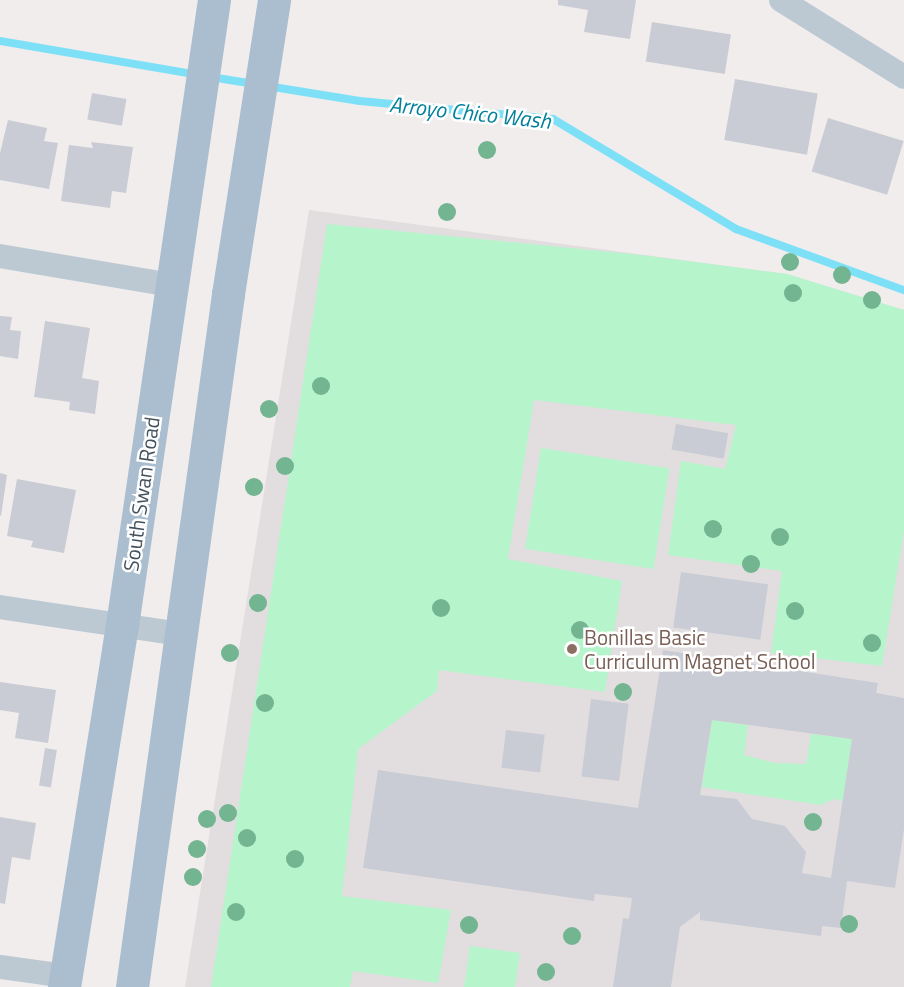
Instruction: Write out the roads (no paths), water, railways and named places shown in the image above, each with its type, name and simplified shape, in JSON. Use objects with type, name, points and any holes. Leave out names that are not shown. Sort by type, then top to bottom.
[{"type":"main road","name":"South Swan Road","points":[[65,981],[122,625],[195,110],[214,0]]},
{"type":"main road","points":[[132,987],[274,0]]},
{"type":"street","points":[[781,0],[904,77]]},
{"type":"street","points":[[0,256],[171,285]]},
{"type":"street","points":[[0,608],[181,634]]},
{"type":"street","points":[[0,967],[65,981]]},
{"type":"waterway","name":"Arroyo Chico Wash","points":[[0,41],[198,75]]},
{"type":"waterway","name":"Arroyo Chico Wash","points":[[211,77],[254,84]]},
{"type":"waterway","name":"Arroyo Chico Wash","points":[[267,86],[360,101],[553,119],[736,229],[904,290]]},
{"type":"place","name":"Bonillas Basic Curriculum Magnet School","points":[[572,649]]}]
